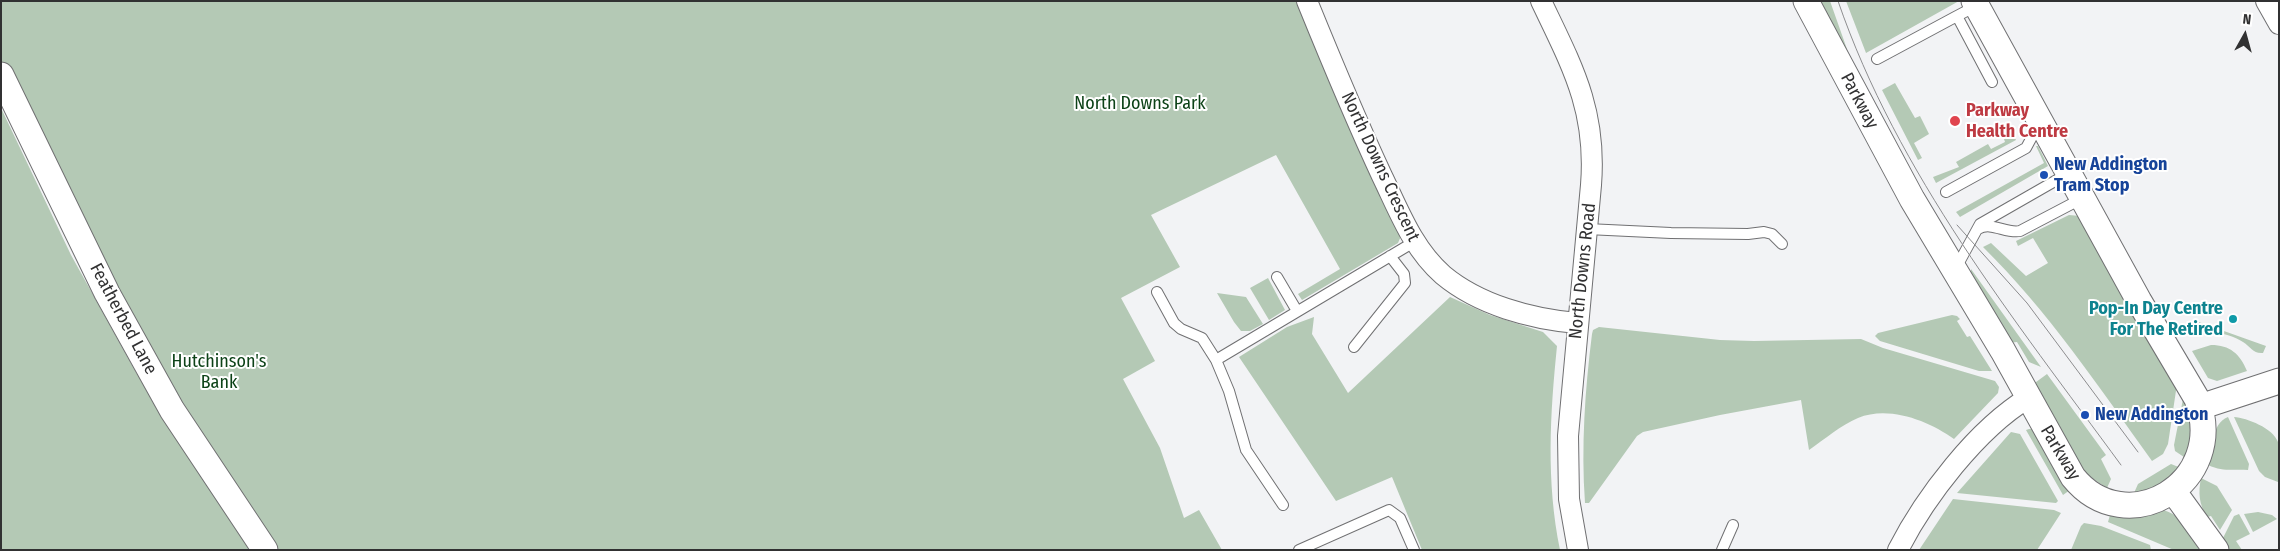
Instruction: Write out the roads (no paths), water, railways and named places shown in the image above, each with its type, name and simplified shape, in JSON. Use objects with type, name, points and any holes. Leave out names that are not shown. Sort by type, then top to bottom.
[{"type":"street","name":"North Downs Crescent","points":[[1307,1],[1337,75],[1414,242],[1443,274],[1475,295],[1506,308],[1538,318],[1577,323]]},
{"type":"street","name":"North Downs Road","points":[[1541,1],[1575,72],[1586,108],[1592,162],[1567,458],[1569,500],[1578,550]]},
{"type":"street","name":"Parkway","points":[[1806,1],[1912,199],[2003,351],[2066,466],[2086,491],[2111,502],[2130,504],[2149,502],[2174,492],[2189,476],[2198,458],[2202,429],[2200,407],[2188,381],[2139,302],[2044,128],[1969,8]]},
{"type":"street","points":[[2266,1],[2279,24]]},
{"type":"street","name":"Featherbed Lane","points":[[1,76],[107,292],[172,410],[265,550]]},
{"type":"street","points":[[2200,407],[2279,381]]},
{"type":"street","points":[[1898,550],[1928,501],[1959,462],[1997,421],[2028,398]]},
{"type":"street","points":[[2174,492],[2216,550]]},
{"type":"lane","points":[[1876,59],[1969,8],[1992,82]]},
{"type":"lane","points":[[1946,192],[2026,148],[2033,135],[2044,128]]},
{"type":"lane","points":[[1954,271],[1975,231],[1988,219],[2069,173]]},
{"type":"lane","points":[[1975,231],[1986,226],[2013,232],[2020,231],[2083,198]]},
{"type":"lane","points":[[1587,229],[1670,233],[1748,234],[1764,232],[1772,234],[1782,244]]},
{"type":"lane","points":[[1216,360],[1414,242]]},
{"type":"lane","points":[[1354,348],[1405,283],[1404,274],[1390,256]]},
{"type":"lane","points":[[1277,277],[1297,311]]},
{"type":"lane","points":[[1157,292],[1174,323],[1181,329],[1202,338],[1216,360],[1228,391],[1246,450],[1283,505]]},
{"type":"lane","points":[[1299,550],[1389,510],[1400,518],[1414,550]]},
{"type":"lane","points":[[1722,550],[1733,525]]},
{"type":"tram line","points":[[1838,1],[1863,65],[1892,126],[1926,186],[2000,300],[2121,465]]},
{"type":"tram line","points":[[1957,225],[2027,303],[2138,452]]},
{"type":"place","name":"Parkway Health Centre","points":[[1955,121]]},
{"type":"place","name":"New Addington Tram Stop","points":[[2044,175]]},
{"type":"place","name":"Pop-In Day Centre For The Retired","points":[[2233,319]]},
{"type":"place","name":"New Addington","points":[[2085,415]]},
{"type":"park label","name":"North Downs Park","points":[[1140,104]]},
{"type":"park label","name":"Hutchinson's Bank","points":[[219,372]]}]
